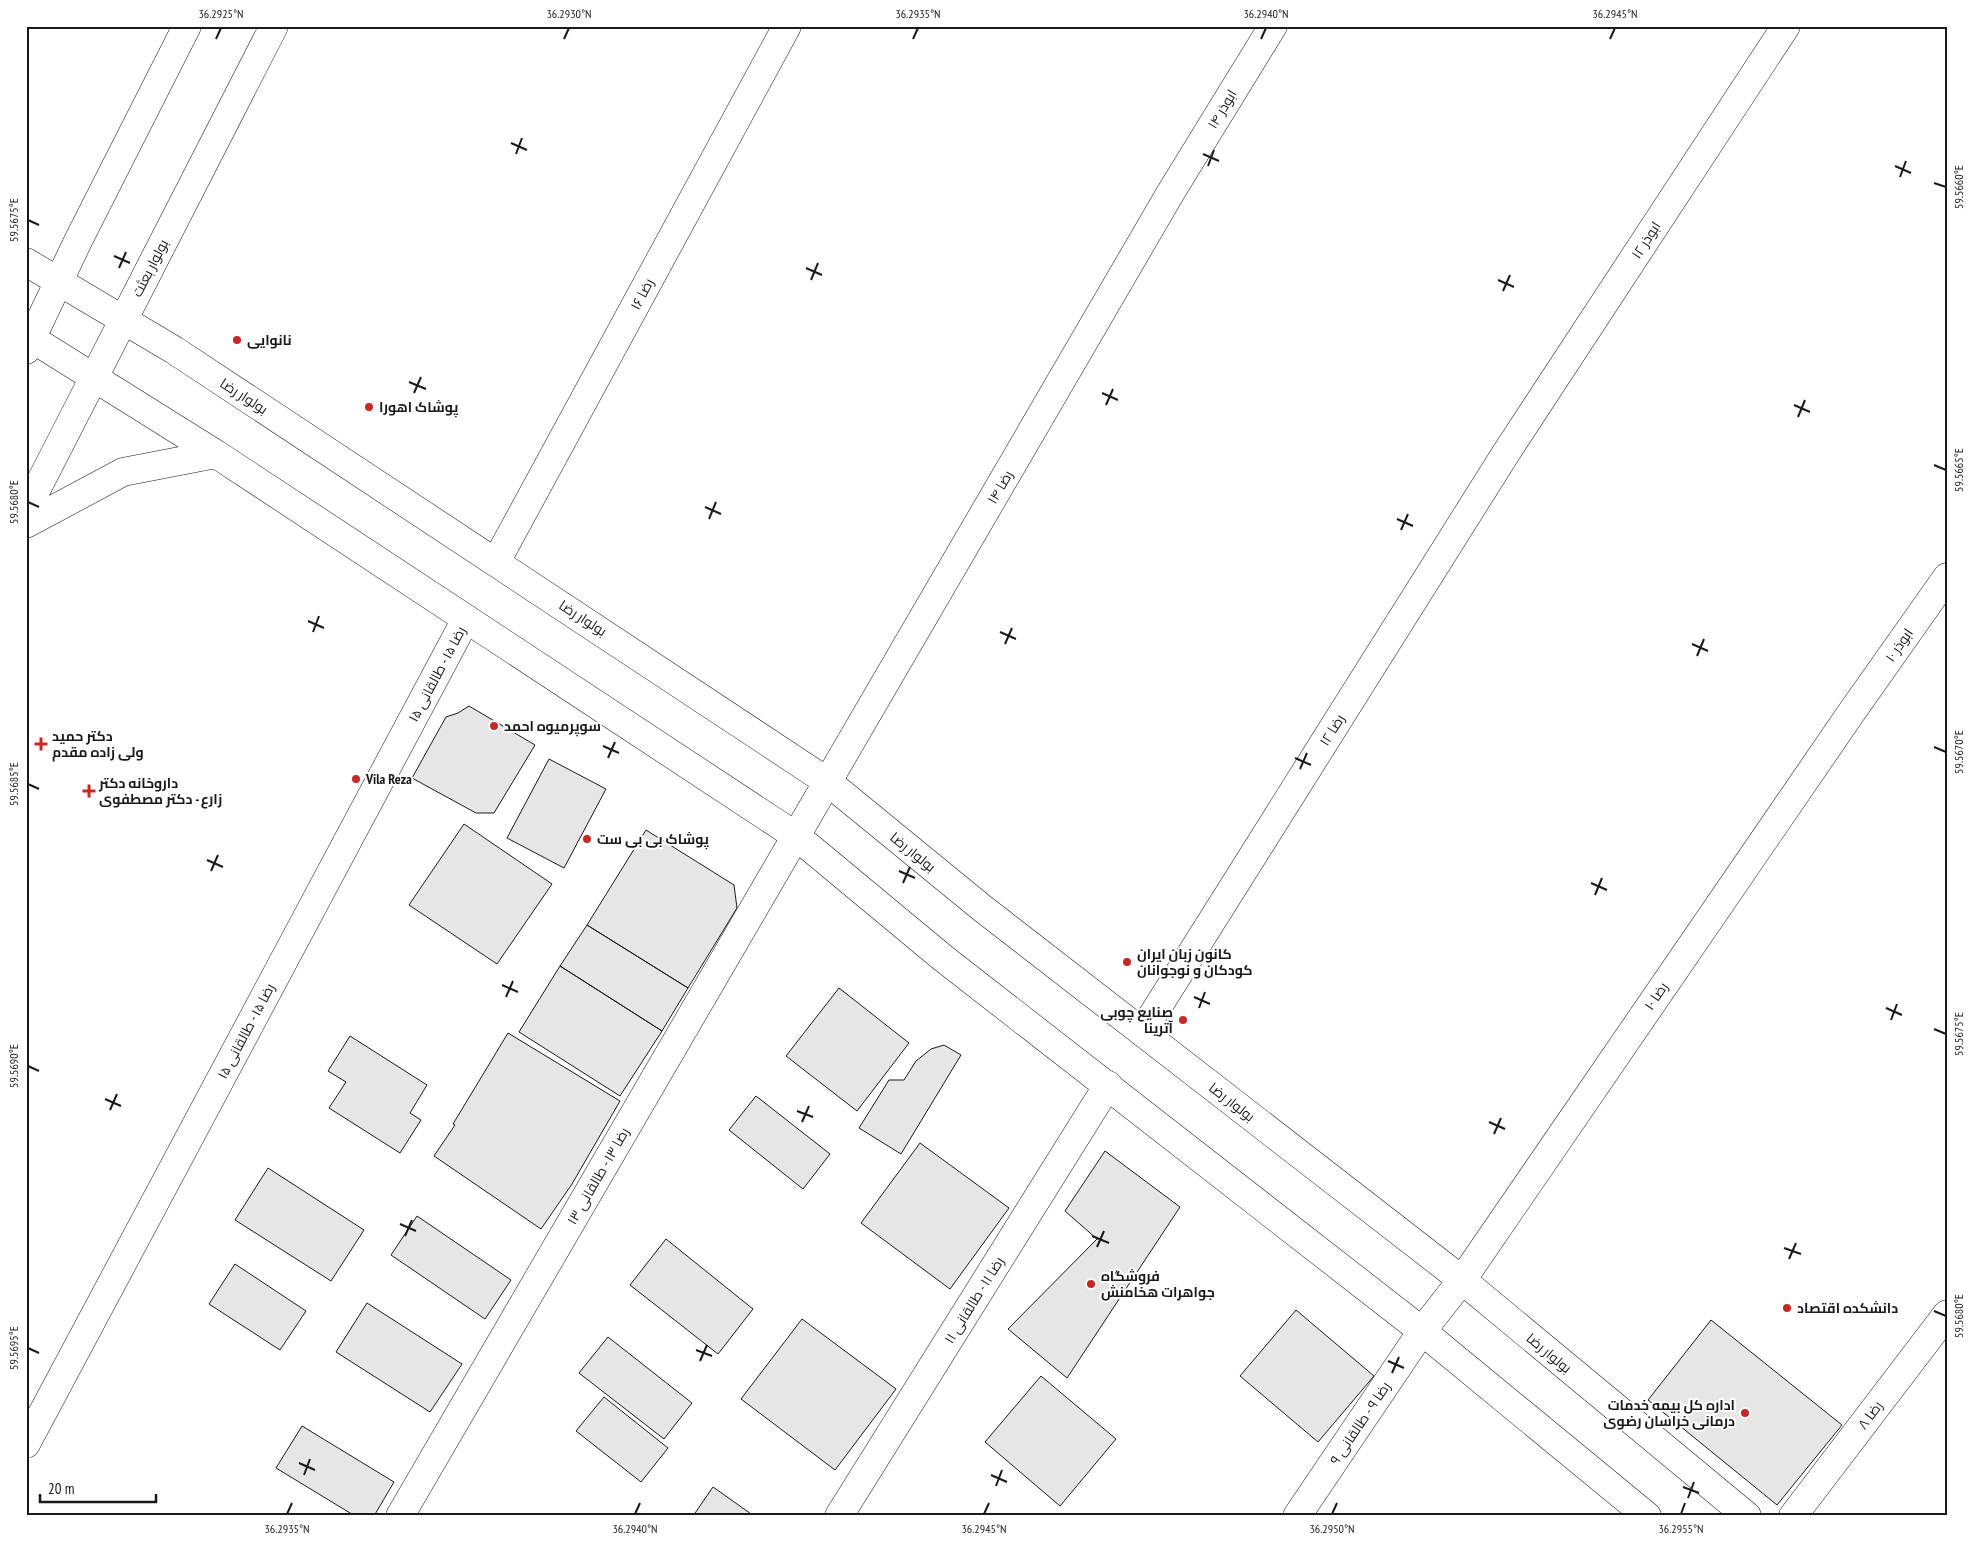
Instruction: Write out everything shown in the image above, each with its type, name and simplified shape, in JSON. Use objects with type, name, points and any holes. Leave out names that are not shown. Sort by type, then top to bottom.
[{"type":"street","points":[[186,26],[28,341],[94,378],[216,454],[796,836],[943,958],[1422,1331],[1647,1516]]},
{"type":"street","name":"بولوار بعثت","points":[[26,510],[274,26]]},
{"type":"street","name":"رضا ۱۶","points":[[496,562],[787,26]]},
{"type":"street","name":"ابوذر ۱۴","points":[[1171,192],[1272,26]]},
{"type":"street","name":"ابوذر ۱۲","points":[[1506,453],[1786,26]]},
{"type":"street","name":"رضا ۱۴","points":[[796,836],[1171,192]]},
{"type":"street","name":"بولوار رضا","points":[[26,262],[174,350],[828,782],[982,908],[1462,1280],[1747,1516]]},
{"type":"street","name":"رضا ۱۲","points":[[1142,1032],[1506,453]]},
{"type":"street","points":[[26,524],[123,472],[216,454]]},
{"type":"street","name":"ابوذر ۱۰","points":[[1851,713],[1947,577]]},
{"type":"street","name":"رضا ۱۵ - طالقانی ۱۵","points":[[26,1444],[466,619]]},
{"type":"street","name":"رضا ۱۰","points":[[1422,1331],[1462,1280],[1851,713]]},
{"type":"street","name":"رضا ۱۳ - طالقانی ۱۳","points":[[400,1516],[796,836]]},
{"type":"street","name":"رضا ۱۱ - طالقانی ۱۱","points":[[839,1516],[1108,1085]]},
{"type":"street","name":"رضا ۸","points":[[1793,1516],[1947,1314]]},
{"type":"street","name":"رضا ۹ - طالقانی ۹","points":[[1297,1516],[1422,1331]]},
{"type":"building","points":[[469,706],[535,745],[494,813],[476,813],[412,778],[446,717],[458,713]]},
{"type":"building","points":[[549,759],[606,789],[564,868],[507,838]]},
{"type":"building","points":[[464,824],[552,884],[497,964],[409,905]]},
{"type":"building","points":[[646,830],[734,885],[737,908],[688,988],[587,925]]},
{"type":"building","points":[[587,925],[688,988],[662,1031],[560,966]]},
{"type":"building","points":[[560,966],[662,1031],[620,1096],[519,1032]]},
{"type":"building","points":[[839,988],[909,1043],[857,1111],[786,1056]]},
{"type":"building","points":[[508,1033],[620,1101],[572,1184],[541,1229],[434,1156],[455,1125],[453,1124]]},
{"type":"building","points":[[350,1036],[427,1085],[410,1113],[421,1120],[400,1153],[329,1108],[346,1082],[328,1071]]},
{"type":"building","points":[[944,1045],[961,1055],[901,1154],[859,1128],[889,1080],[904,1080],[916,1061],[931,1049]]},
{"type":"building","points":[[756,1096],[830,1154],[803,1189],[729,1130]]},
{"type":"building","points":[[920,1143],[1009,1208],[950,1289],[861,1223]]},
{"type":"building","name":"فروشگاه جواهرات هخامنش","points":[[1105,1151],[1180,1207],[1067,1378],[1008,1329],[1097,1239],[1065,1211]]},
{"type":"building","points":[[268,1168],[364,1230],[331,1281],[235,1220]]},
{"type":"building","points":[[417,1216],[511,1280],[485,1319],[391,1255]]},
{"type":"building","points":[[666,1239],[753,1309],[718,1354],[630,1285]]},
{"type":"building","points":[[235,1264],[306,1311],[280,1350],[209,1304]]},
{"type":"building","points":[[367,1303],[462,1364],[430,1412],[336,1352]]},
{"type":"building","points":[[1296,1310],[1374,1376],[1318,1442],[1240,1376]]},
{"type":"building","points":[[802,1319],[896,1389],[835,1470],[741,1399]]},
{"type":"building","name":"اداره کل بیمه خدمات درمانی خراسان رضوی","points":[[1711,1320],[1842,1425],[1777,1505],[1648,1400]]},
{"type":"building","points":[[608,1337],[692,1403],[664,1439],[579,1373]]},
{"type":"building","points":[[1041,1376],[1116,1439],[1060,1506],[985,1442]]},
{"type":"building","points":[[604,1397],[668,1448],[641,1482],[576,1431]]},
{"type":"building","points":[[302,1426],[394,1482],[374,1516],[355,1516],[276,1468]]},
{"type":"building","points":[[713,1487],[754,1516],[693,1516]]},
{"type":"place","name":"نانوایی","points":[[237,340]]},
{"type":"place","name":"پوشاک اهورا","points":[[369,407]]},
{"type":"place","name":"سوپرمیوه احمد","points":[[494,726]]},
{"type":"place","name":"دکتر حمید ولی زاده مقدم","points":[[41,744]]},
{"type":"place","name":"Vila Reza","points":[[356,779]]},
{"type":"place","name":"داروخانه دکتر زارع - دکتر مصطفوی","points":[[89,791]]},
{"type":"place","name":"پوشاک بی بی ست","points":[[587,839]]},
{"type":"place","name":"کانون زبان ایران کودکان و نوجوانان","points":[[1127,962]]},
{"type":"place","name":"صنایع چوبی آترینا","points":[[1183,1020]]},
{"type":"place","name":"فروشگاه جواهرات هخامنش","points":[[1091,1284]]},
{"type":"place","name":"دانشکده اقتصاد","points":[[1787,1308]]},
{"type":"place","name":"اداره کل بیمه خدمات درمانی خراسان رضوی","points":[[1745,1413]]}]
